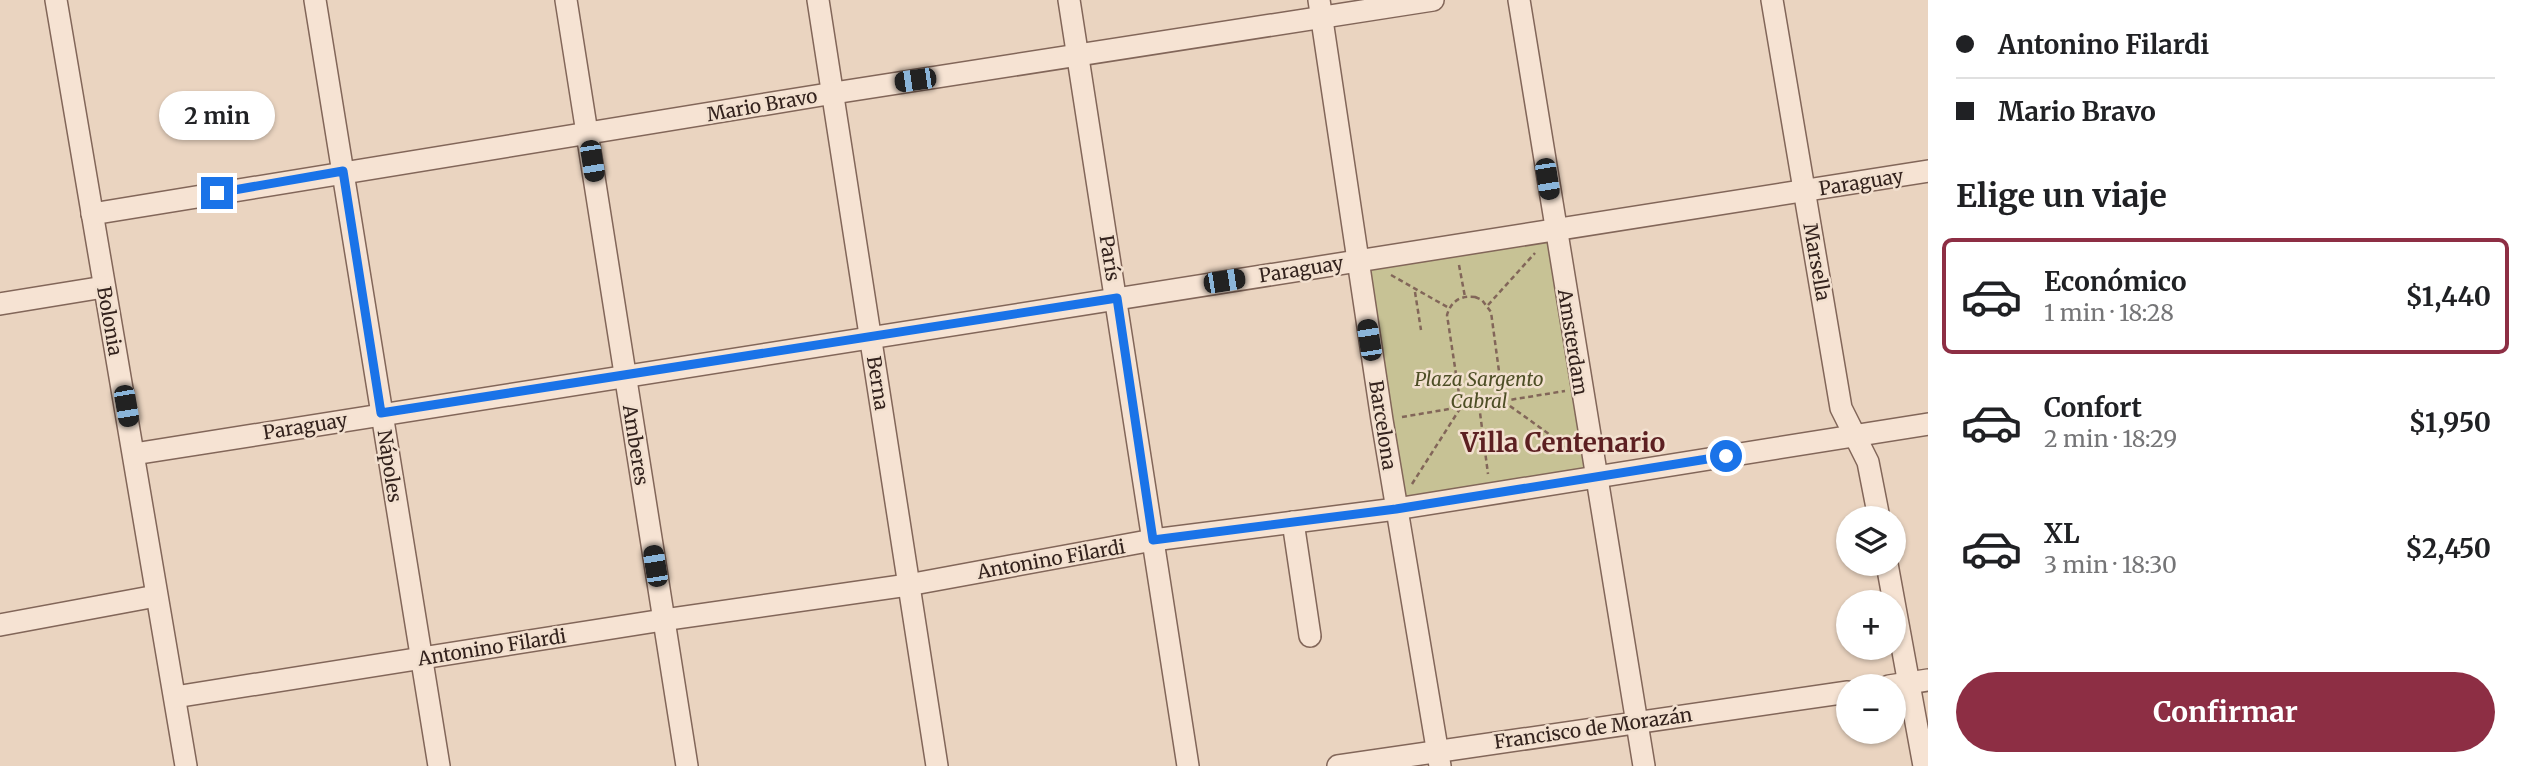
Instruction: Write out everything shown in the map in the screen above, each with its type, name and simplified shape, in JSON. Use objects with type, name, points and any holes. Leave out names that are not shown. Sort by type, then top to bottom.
[{"type":"street","name":"Bolonia","points":[[56,0],[186,766]]},
{"type":"street","name":"Nápoles","points":[[315,0],[439,766]]},
{"type":"street","name":"Amberes","points":[[566,0],[687,766]]},
{"type":"street","name":"Berna","points":[[818,0],[937,766]]},
{"type":"street","name":"París","points":[[1069,0],[1188,766]]},
{"type":"street","name":"Mario Bravo","points":[[92,214],[343,171],[1077,56],[1320,8],[1433,0]]},
{"type":"street","name":"Amsterdam","points":[[1519,0],[1643,766]]},
{"type":"street","name":"Marsella","points":[[1772,0],[1841,408],[1868,462],[1876,506]]},
{"type":"street","name":"Barcelona","points":[[1320,8],[1362,259],[1382,420],[1438,759]]},
{"type":"street","name":"Paraguay","points":[[134,454],[1928,171]]},
{"type":"street","points":[[0,304],[104,287]]},
{"type":"street","name":"Antonino Filardi","points":[[176,697],[663,620],[908,585],[1153,540],[1491,494],[1594,471],[1928,424]]},
{"type":"street","points":[[1293,522],[1310,636]]},
{"type":"street","points":[[1889,576],[1924,766]]},
{"type":"street","points":[[0,625],[156,596]]},
{"type":"street","name":"Francisco de Morazán","points":[[1338,766],[1438,759],[1635,722],[1836,694]]},
{"type":"path","points":[[1488,305],[1555,230]]},
{"type":"path","points":[[1456,246],[1465,296]]},
{"type":"path","points":[[1362,259],[1449,308]]},
{"type":"path","points":[[1415,290],[1421,330]]},
{"type":"path","points":[[1396,509],[1461,408],[1447,322],[1449,308],[1465,296],[1475,297],[1488,305],[1503,401],[1594,471]]},
{"type":"path","points":[[1500,380],[1526,377]]},
{"type":"path","points":[[1382,420],[1580,388]]},
{"type":"path","points":[[1479,405],[1491,494]]},
{"type":"green space","name":"Plaza Sargento Cabral","points":[[1555,230],[1595,477],[1396,509],[1357,260]]},
{"type":"district","name":"Villa Centenario","points":[[1563,442]]},
{"type":"route","points":[[217,193],[343,171],[381,413],[1117,298],[1153,540],[1396,509],[1726,456]]}]
